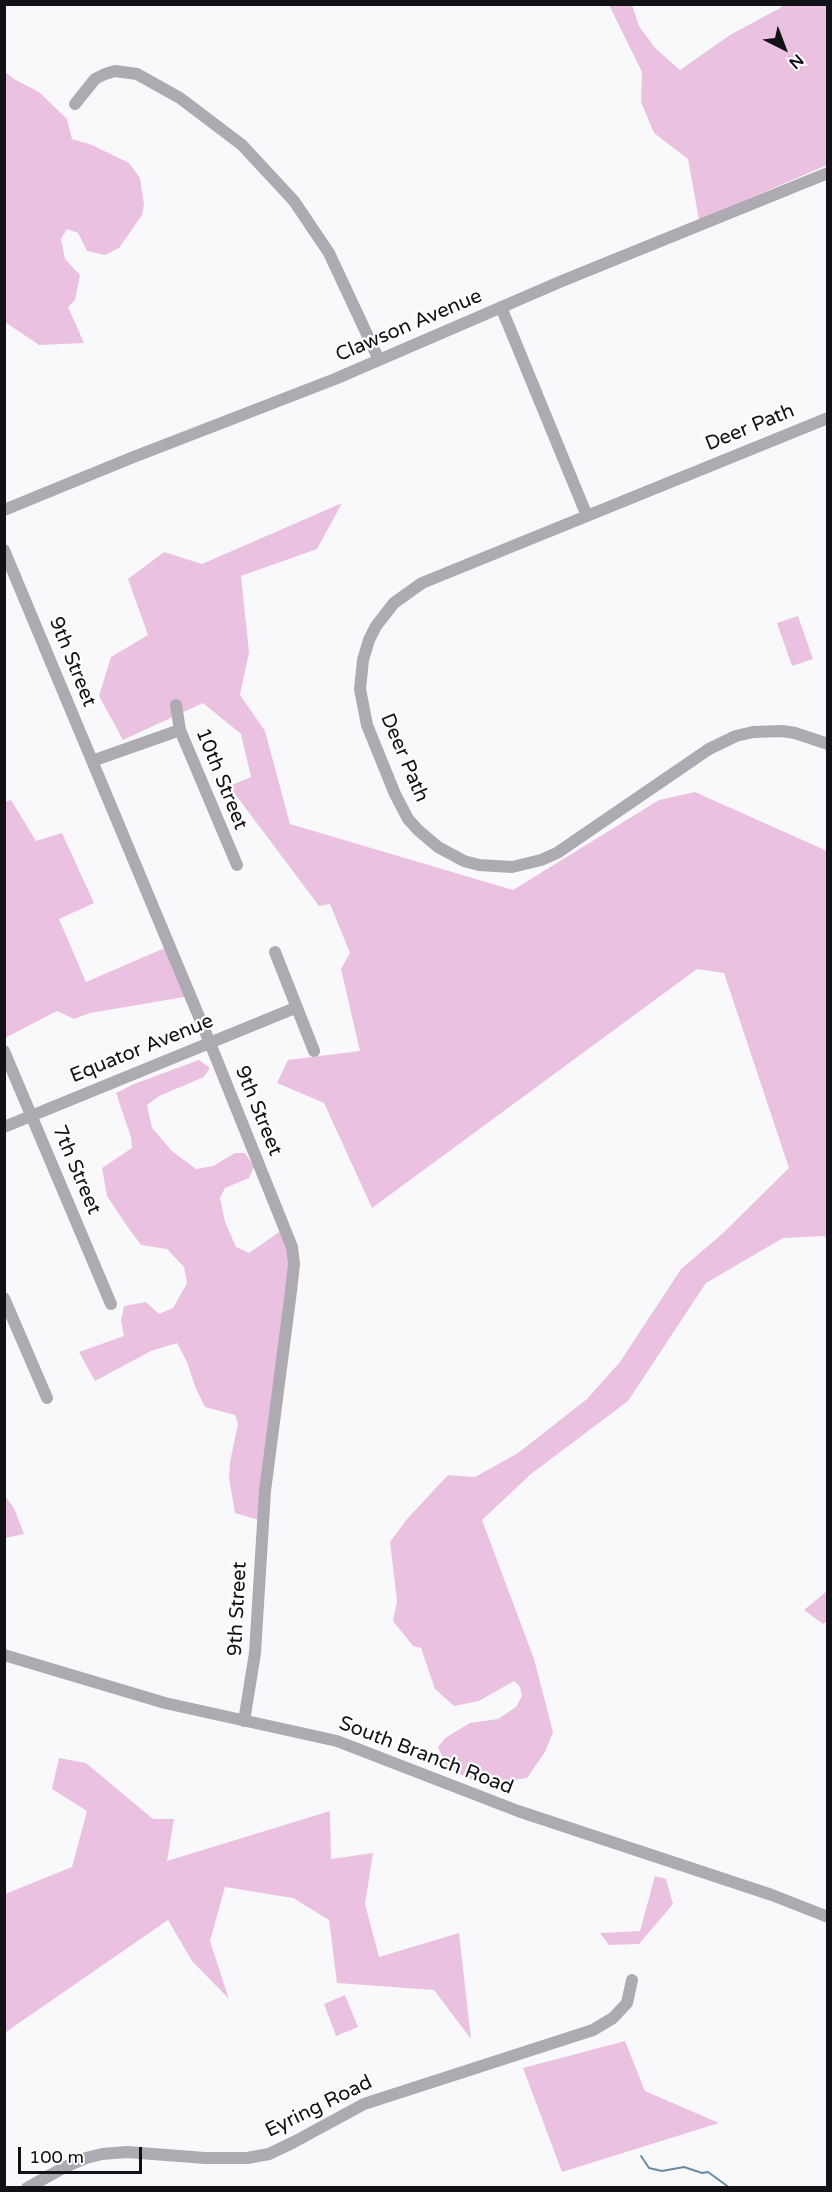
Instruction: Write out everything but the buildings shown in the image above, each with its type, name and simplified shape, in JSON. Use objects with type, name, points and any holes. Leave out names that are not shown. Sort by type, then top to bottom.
[{"type":"street","points":[[75,104],[95,79],[105,74],[115,71],[137,74],[180,98],[242,145],[294,201],[328,253],[379,360]]},
{"type":"street","name":"Clawson Avenue","points":[[4,510],[379,360],[828,173]]},
{"type":"street","points":[[501,308],[587,516]]},
{"type":"street","name":"Deer Path","points":[[828,418],[422,584],[394,603],[384,615],[369,640],[360,674],[362,705],[367,725],[395,794],[408,819],[418,831],[438,847],[464,861],[497,867],[526,865],[557,854],[709,749],[736,736],[753,732],[782,731],[828,744]]},
{"type":"street","name":"9th Street","points":[[4,550],[210,1043],[292,1247],[294,1264],[265,1491],[254,1670],[244,1721]]},
{"type":"street","name":"10th Street","points":[[176,705],[180,730],[237,865]]},
{"type":"street","points":[[92,761],[180,730]]},
{"type":"street","points":[[274,952],[314,1051]]},
{"type":"street","name":"Equator Avenue","points":[[4,1127],[295,1008]]},
{"type":"street","name":"7th Street","points":[[4,1052],[111,1304]]},
{"type":"street","points":[[4,1298],[47,1398]]},
{"type":"street","name":"South Branch Road","points":[[4,1655],[165,1703],[314,1735],[360,1748],[526,1814],[772,1894],[828,1917]]},
{"type":"street","name":"Eyring Road","points":[[27,2187],[65,2167],[102,2154],[127,2152],[205,2158],[247,2158],[269,2154],[364,2104],[593,2030],[613,2018],[627,2003],[632,1980]]},
{"type":"shaded area","points":[[609,5],[632,5],[639,26],[655,48],[680,70],[730,35],[783,5],[827,5],[827,165],[699,220],[688,159],[654,133],[641,102],[642,72]]},
{"type":"shaded area","points":[[4,71],[39,92],[67,119],[72,139],[92,145],[129,163],[140,178],[144,205],[142,215],[119,248],[105,255],[87,251],[78,233],[67,229],[61,239],[65,259],[80,275],[75,300],[68,307],[84,343],[39,345],[5,322]]},
{"type":"shaded area","points":[[342,503],[317,549],[241,576],[249,652],[240,695],[265,731],[290,824],[513,890],[659,800],[695,792],[827,851],[827,1242],[825,1236],[783,1238],[706,1283],[628,1401],[531,1474],[482,1520],[534,1659],[553,1732],[545,1752],[527,1778],[500,1782],[470,1779],[447,1767],[438,1747],[445,1738],[470,1723],[498,1719],[516,1707],[522,1696],[520,1687],[514,1681],[479,1701],[454,1706],[435,1689],[421,1648],[413,1646],[393,1621],[397,1601],[390,1542],[407,1519],[448,1475],[475,1477],[518,1453],[587,1399],[620,1362],[681,1269],[722,1234],[789,1168],[724,973],[697,969],[372,1208],[324,1103],[277,1083],[288,1060],[360,1051],[341,969],[350,953],[330,904],[319,906],[229,786],[251,777],[241,734],[203,703],[123,740],[99,696],[111,657],[148,635],[128,579],[164,552],[202,564]]},
{"type":"shaded area","points":[[798,616],[813,659],[792,666],[777,623]]},
{"type":"shaded area","points":[[11,800],[36,841],[62,833],[94,903],[59,919],[86,982],[167,947],[190,996],[90,1013],[74,1019],[57,1011],[5,1038],[4,802]]},
{"type":"shaded area","points":[[199,1060],[210,1068],[204,1077],[159,1096],[147,1105],[152,1128],[172,1151],[196,1169],[213,1166],[235,1153],[245,1153],[254,1167],[249,1178],[225,1188],[220,1198],[225,1222],[236,1247],[249,1253],[282,1230],[291,1267],[259,1520],[235,1513],[229,1478],[238,1424],[235,1415],[205,1407],[177,1343],[151,1351],[95,1381],[79,1352],[124,1336],[121,1321],[124,1306],[146,1302],[159,1314],[173,1308],[187,1283],[184,1267],[167,1249],[141,1245],[107,1196],[102,1168],[132,1148],[131,1137],[116,1093]]},
{"type":"shaded area","points":[[5,1496],[14,1508],[24,1534],[5,1538]]},
{"type":"shaded area","points":[[827,1591],[827,1621],[823,1624],[804,1610]]},
{"type":"shaded area","points":[[59,1758],[86,1763],[153,1819],[174,1819],[167,1861],[330,1811],[331,1859],[373,1853],[365,1904],[379,1957],[459,1933],[471,2039],[434,1990],[337,1983],[329,1920],[293,1898],[225,1887],[210,1941],[229,1999],[192,1961],[168,1920],[6,2032],[5,2036],[5,1894],[72,1867],[87,1811],[52,1789]]},
{"type":"shaded area","points":[[655,1876],[666,1879],[673,1904],[639,1944],[609,1945],[600,1933],[640,1931]]},
{"type":"shaded area","points":[[345,1995],[358,2027],[336,2036],[324,2004]]},
{"type":"shaded area","points":[[625,2041],[645,2091],[719,2123],[562,2172],[523,2068]]},
{"type":"waterway","points":[[641,2156],[649,2168],[662,2171],[684,2167],[702,2173],[708,2172],[730,2188]]}]
